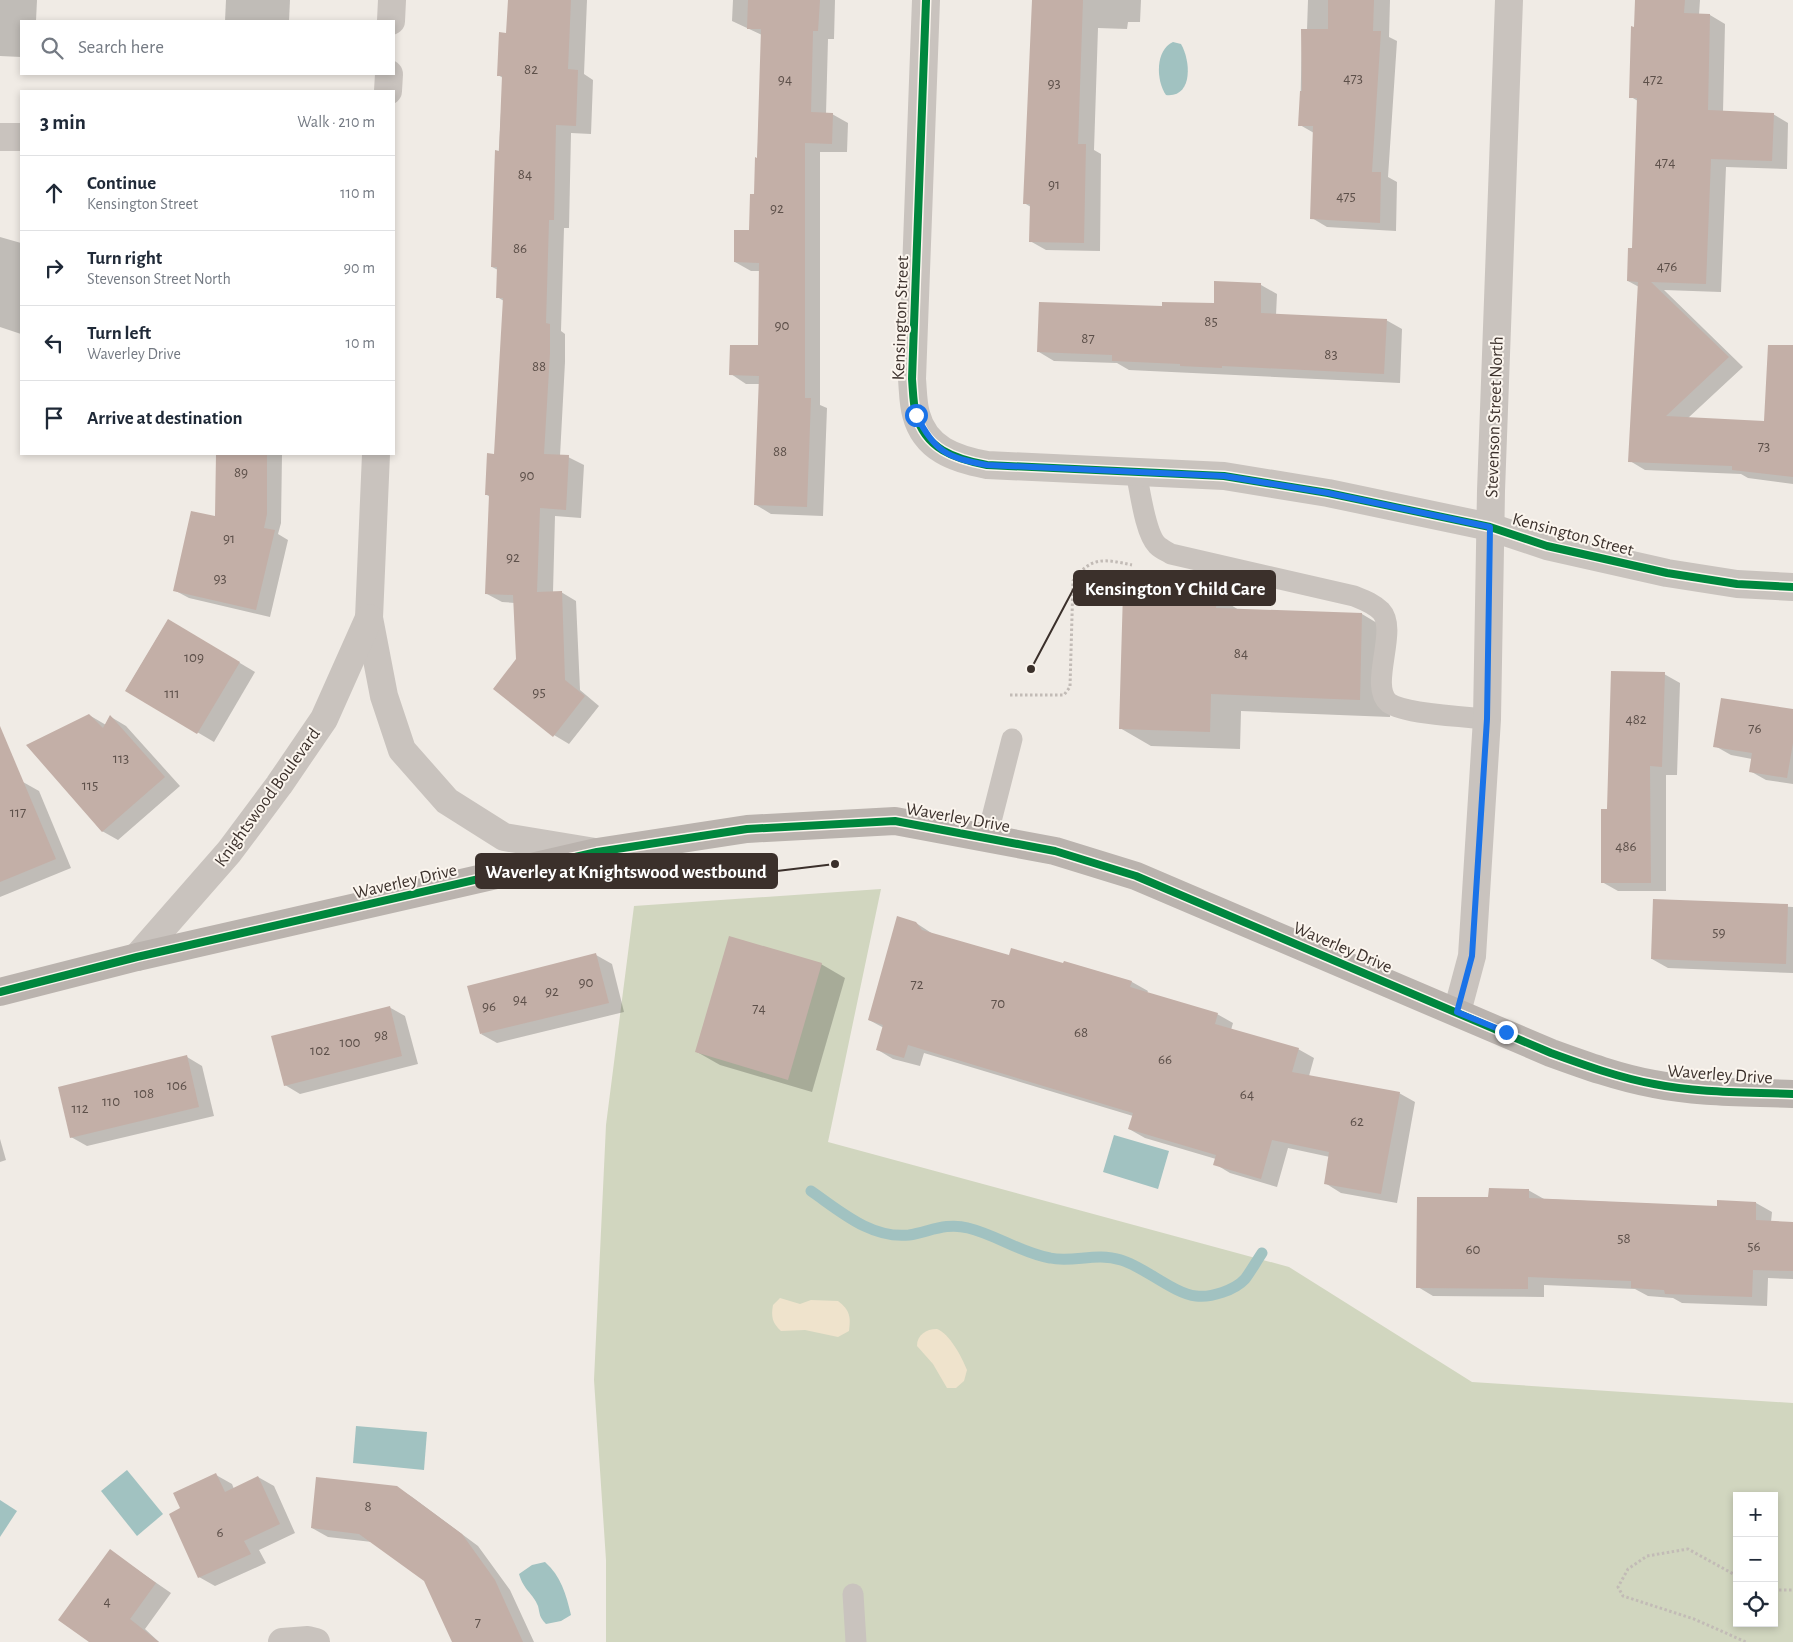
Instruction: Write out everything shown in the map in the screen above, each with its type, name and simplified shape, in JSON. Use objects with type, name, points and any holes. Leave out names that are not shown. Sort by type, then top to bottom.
[{"type":"street","points":[[391,20],[392,0]]},
{"type":"street","name":"Kensington Street","points":[[926,0],[912,379],[916,415],[930,442],[957,459],[987,465],[1224,476],[1328,493],[1490,527],[1547,546],[1667,573],[1737,584],[1793,587]]},
{"type":"street","name":"Stevenson Street North","points":[[1457,1012],[1472,956],[1487,719],[1490,527],[1509,0]]},
{"type":"street","points":[[388,90],[389,75]]},
{"type":"street","points":[[0,137],[20,137]]},
{"type":"street","name":"Knightswood Boulevard","points":[[376,455],[369,618],[384,696],[402,750],[447,801],[504,837],[597,852]]},
{"type":"street","name":"Knightswood Boulevard","points":[[137,957],[229,852],[279,786],[324,719],[369,618]]},
{"type":"street","name":"Waverley Drive","points":[[0,992],[137,957],[597,852],[747,829],[895,821],[1055,851],[1136,876],[1551,1053],[1654,1084],[1736,1092],[1793,1094]]},
{"type":"street","points":[[282,1642],[308,1640],[316,1642]]},
{"type":"lane","points":[[1136,472],[1150,532],[1156,544],[1171,554],[1354,596],[1369,602],[1382,612],[1386,623],[1382,692],[1389,703],[1408,710],[1487,719]]},
{"type":"lane","points":[[987,837],[1012,740]]},
{"type":"lane","points":[[853,1594],[856,1642]]},
{"type":"path","points":[[1010,694],[1064,695],[1070,687],[1073,581],[1083,567],[1098,560],[1134,565]]},
{"type":"path","points":[[1733,1574],[1688,1549],[1647,1556],[1628,1569],[1618,1587],[1623,1596],[1694,1619],[1746,1642]]},
{"type":"path","points":[[1778,1590],[1793,1590]]},
{"type":"green space","points":[[881,889],[828,1142],[1289,1267],[1472,1382],[1793,1403],[1793,1642],[606,1642],[606,1560],[594,1380],[606,1125],[634,906]]},
{"type":"sand","points":[[780,1298],[800,1304],[811,1300],[838,1301],[849,1314],[849,1331],[838,1337],[805,1330],[781,1331],[774,1322],[772,1313],[773,1305]]},
{"type":"sand","points":[[937,1329],[942,1331],[950,1340],[967,1370],[964,1381],[956,1388],[947,1388],[933,1364],[917,1346],[917,1342],[923,1333]]},
{"type":"water","points":[[1173,42],[1181,44],[1184,51],[1188,68],[1187,77],[1181,91],[1166,95],[1160,82],[1159,66],[1163,52]]},
{"type":"water","points":[[1114,1135],[1169,1151],[1158,1189],[1103,1172]]},
{"type":"water","points":[[356,1426],[427,1432],[424,1470],[353,1463]]},
{"type":"water","points":[[127,1470],[163,1514],[137,1536],[101,1491]]},
{"type":"water","points":[[0,1500],[17,1511],[0,1537]]},
{"type":"water","points":[[545,1562],[551,1567],[562,1586],[571,1615],[561,1621],[546,1624],[541,1617],[536,1602],[523,1584],[519,1574],[532,1565]]},
{"type":"building","points":[[508,0],[571,0],[568,69],[578,70],[576,126],[556,125],[554,220],[549,220],[546,323],[550,324],[550,353],[544,454],[569,455],[566,510],[540,508],[537,592],[562,591],[565,680],[585,696],[553,737],[493,689],[516,659],[513,595],[485,594],[489,495],[485,495],[487,453],[494,454],[503,298],[496,298],[497,267],[491,267],[495,150],[499,151],[502,76],[497,76],[499,32],[506,33]]},
{"type":"building","points":[[748,0],[820,0],[818,31],[813,31],[811,112],[833,113],[832,144],[805,143],[805,398],[811,398],[807,507],[754,505],[759,376],[729,375],[730,345],[758,345],[759,263],[734,262],[734,230],[749,230],[750,194],[754,194],[755,157],[757,158],[761,29],[747,29]]},
{"type":"building","points":[[1032,0],[1083,0],[1078,144],[1086,144],[1084,243],[1029,242],[1030,204],[1023,204]]},
{"type":"building","points":[[1328,0],[1374,0],[1373,31],[1381,31],[1372,172],[1381,172],[1380,223],[1310,219],[1313,126],[1298,126],[1300,91],[1302,91],[1301,29],[1328,29]]},
{"type":"building","points":[[1635,0],[1685,0],[1684,13],[1710,14],[1708,110],[1774,113],[1772,161],[1711,159],[1706,284],[1651,282],[1729,357],[1666,416],[1764,421],[1768,345],[1793,345],[1793,477],[1732,470],[1732,466],[1628,462],[1638,282],[1627,281],[1628,248],[1632,248],[1637,98],[1629,98],[1631,26],[1634,27]]},
{"type":"building","points":[[1214,281],[1261,283],[1261,313],[1387,319],[1384,374],[1222,366],[1222,368],[1180,366],[1180,364],[1112,361],[1112,355],[1037,352],[1039,302],[1162,306],[1162,302],[1214,303]]},
{"type":"building","points":[[216,455],[267,455],[267,514],[264,528],[275,530],[256,610],[173,591],[191,511],[215,516]]},
{"type":"building","points":[[1123,592],[1217,595],[1216,608],[1362,613],[1360,700],[1211,694],[1210,732],[1119,729]]},
{"type":"building","points":[[168,619],[240,662],[197,734],[125,691]]},
{"type":"building","points":[[1611,671],[1665,672],[1662,767],[1650,766],[1651,883],[1601,883],[1601,809],[1607,809]]},
{"type":"building","points":[[1721,698],[1793,709],[1793,743],[1787,778],[1749,772],[1752,753],[1713,747]]},
{"type":"building","points":[[89,714],[103,728],[110,715],[165,777],[102,832],[26,745]]},
{"type":"building","points":[[0,726],[56,859],[0,882]]},
{"type":"building","points":[[1653,899],[1788,904],[1786,964],[1651,959]]},
{"type":"building","points":[[897,916],[916,922],[922,930],[1009,955],[1011,948],[1063,963],[1064,961],[1132,981],[1130,987],[1218,1013],[1215,1024],[1299,1048],[1292,1072],[1400,1092],[1381,1194],[1324,1184],[1329,1152],[1272,1140],[1261,1179],[1213,1165],[1216,1155],[1128,1129],[1133,1113],[908,1045],[904,1058],[876,1050],[883,1025],[868,1020]]},
{"type":"building","points":[[729,936],[822,963],[788,1080],[695,1052]]},
{"type":"building","points":[[596,953],[609,1003],[480,1034],[467,986]]},
{"type":"building","points":[[390,1006],[402,1056],[284,1086],[271,1036]]},
{"type":"building","points":[[187,1055],[199,1107],[70,1138],[58,1087]]},
{"type":"building","points":[[1489,1188],[1529,1189],[1529,1198],[1717,1206],[1717,1200],[1756,1202],[1756,1220],[1793,1222],[1793,1271],[1753,1270],[1752,1297],[1665,1294],[1664,1290],[1631,1288],[1631,1281],[1528,1277],[1528,1289],[1416,1288],[1417,1197],[1488,1197]]},
{"type":"building","points":[[216,1473],[225,1492],[258,1476],[280,1524],[244,1541],[251,1554],[198,1578],[169,1514],[180,1508],[173,1493]]},
{"type":"building","points":[[316,1477],[397,1486],[462,1534],[495,1580],[523,1642],[452,1642],[424,1581],[359,1534],[311,1528]]},
{"type":"building","points":[[110,1549],[156,1583],[130,1619],[159,1642],[89,1642],[58,1620]]},
{"type":"waterway","points":[[811,1191],[845,1215],[882,1233],[909,1235],[945,1227],[960,1226],[979,1231],[1039,1256],[1059,1259],[1103,1257],[1121,1260],[1130,1263],[1178,1290],[1196,1296],[1215,1294],[1235,1287],[1245,1279],[1262,1253]]},
{"type":"cycle path","points":[[926,0],[912,379],[914,406],[920,426],[934,444],[953,455],[987,465],[1224,476],[1328,493],[1490,527],[1547,546],[1667,573],[1737,584],[1793,587]]},
{"type":"cycle path","points":[[0,992],[137,957],[597,852],[747,829],[895,821],[1055,851],[1136,876],[1551,1053],[1615,1075],[1688,1089],[1793,1094]]},
{"type":"place","name":"Kensington Y Child Care","points":[[1031,669]]},
{"type":"place","name":"Waverley at Knightswood westbound","points":[[835,864]]},
{"type":"route","points":[[916,415],[930,442],[957,459],[987,465],[1224,476],[1328,493],[1490,527],[1487,719],[1472,956],[1457,1012],[1506,1032]]}]
